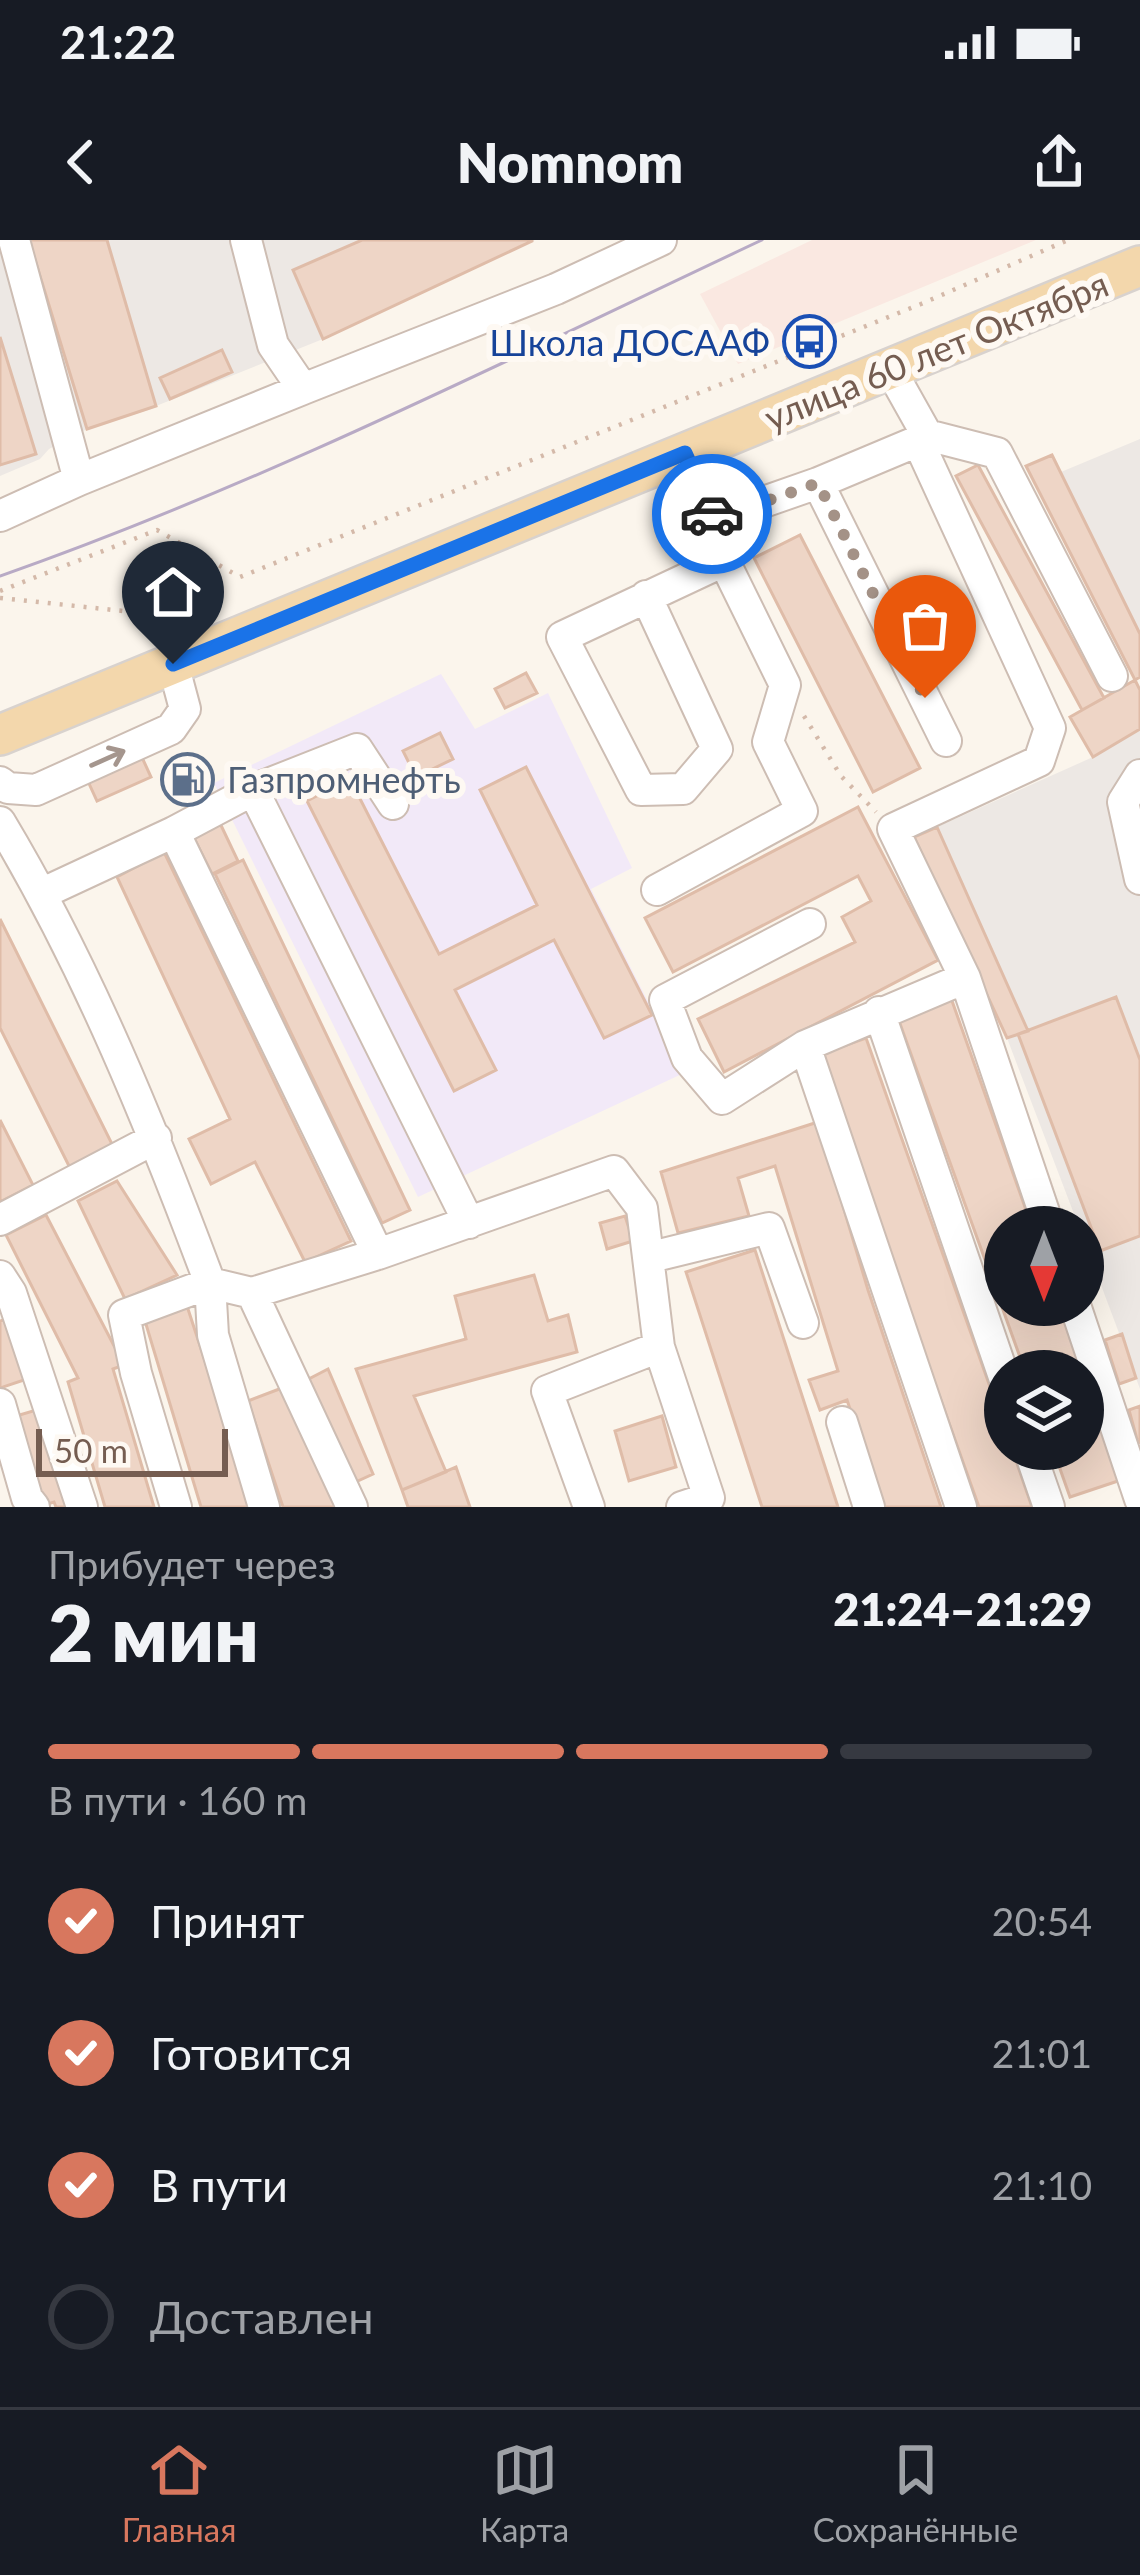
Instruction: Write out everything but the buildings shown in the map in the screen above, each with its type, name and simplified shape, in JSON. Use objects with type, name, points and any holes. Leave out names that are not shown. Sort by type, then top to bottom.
[{"type":"main road","name":"улица 60 лет Октября","points":[[0,735],[1140,266]]},
{"type":"lane","points":[[14,240],[79,480]]},
{"type":"lane","points":[[246,240],[273,345],[303,389]]},
{"type":"lane","points":[[0,516],[556,289],[661,240]]},
{"type":"lane","points":[[890,369],[1050,728],[1039,761],[893,829],[965,978],[1041,1206]]},
{"type":"lane","points":[[715,519],[818,483],[922,438],[998,454],[1112,676]]},
{"type":"lane","points":[[657,890],[802,811],[768,742],[785,685],[724,561],[715,519],[685,453]]},
{"type":"lane","points":[[818,483],[946,740]]},
{"type":"lane","points":[[646,596],[717,749],[683,789],[641,790],[562,637],[646,596],[724,561]]},
{"type":"lane","points":[[0,782],[8,788],[36,790],[171,729],[184,709],[173,664]]},
{"type":"lane","points":[[43,893],[253,790],[357,749],[393,804]]},
{"type":"lane","points":[[1140,775],[1124,802],[1140,879]]},
{"type":"lane","points":[[253,790],[469,1222]]},
{"type":"lane","points":[[0,822],[43,893],[157,1138],[210,1283],[213,1335],[264,1507]]},
{"type":"lane","points":[[174,832],[378,1254]]},
{"type":"lane","points":[[810,923],[665,1000],[687,1058],[722,1099],[805,1046],[965,978]]},
{"type":"lane","points":[[879,1012],[995,1350]]},
{"type":"lane","points":[[805,1046],[961,1507]]},
{"type":"lane","points":[[0,1220],[157,1138]]},
{"type":"lane","points":[[176,1507],[124,1315],[210,1283],[252,1293],[614,1171],[642,1208],[659,1347],[709,1498],[682,1507]]},
{"type":"lane","points":[[651,1257],[769,1228],[803,1323]]},
{"type":"lane","points":[[4,1289],[44,1385],[82,1507]]},
{"type":"lane","points":[[252,1293],[352,1507]]},
{"type":"lane","points":[[1082,1326],[1140,1499]]},
{"type":"lane","points":[[589,1507],[547,1391],[659,1347]]},
{"type":"lane","points":[[34,1507],[27,1498],[0,1404],[44,1385]]},
{"type":"lane","points":[[842,1422],[868,1507]]},
{"type":"lane","points":[[1036,1470],[1049,1507]]},
{"type":"path","points":[[0,594],[158,530],[240,577],[921,304],[1068,240]]},
{"type":"path","points":[[0,594],[142,613]]},
{"type":"path","points":[[785,685],[841,776],[893,829]]},
{"type":"shaded area","points":[[0,240],[535,240],[323,339],[87,429],[40,459],[0,476]]},
{"type":"shaded area","points":[[812,240],[1036,240],[738,364],[700,294]]},
{"type":"shaded area","points":[[1140,439],[1140,634],[1061,472]]},
{"type":"shaded area","points":[[441,674],[475,729],[548,693],[632,868],[591,889],[684,1073],[418,1197],[214,783]]},
{"type":"shaded area","points":[[1140,729],[1140,1389],[1104,1293],[1104,1206],[1071,1206],[1007,1038],[1028,1030],[937,827],[1093,757]]},
{"type":"tram line","points":[[0,576],[290,461],[762,240]]},
{"type":"way so far","points":[[712,514],[715,519],[818,483],[925,698]]},
{"type":"place","name":"Школа ДОСААФ","points":[[809,342]]},
{"type":"place","name":"Газпромнефть","points":[[188,779]]},
{"type":"route","points":[[173,664],[685,453],[712,514]]}]
